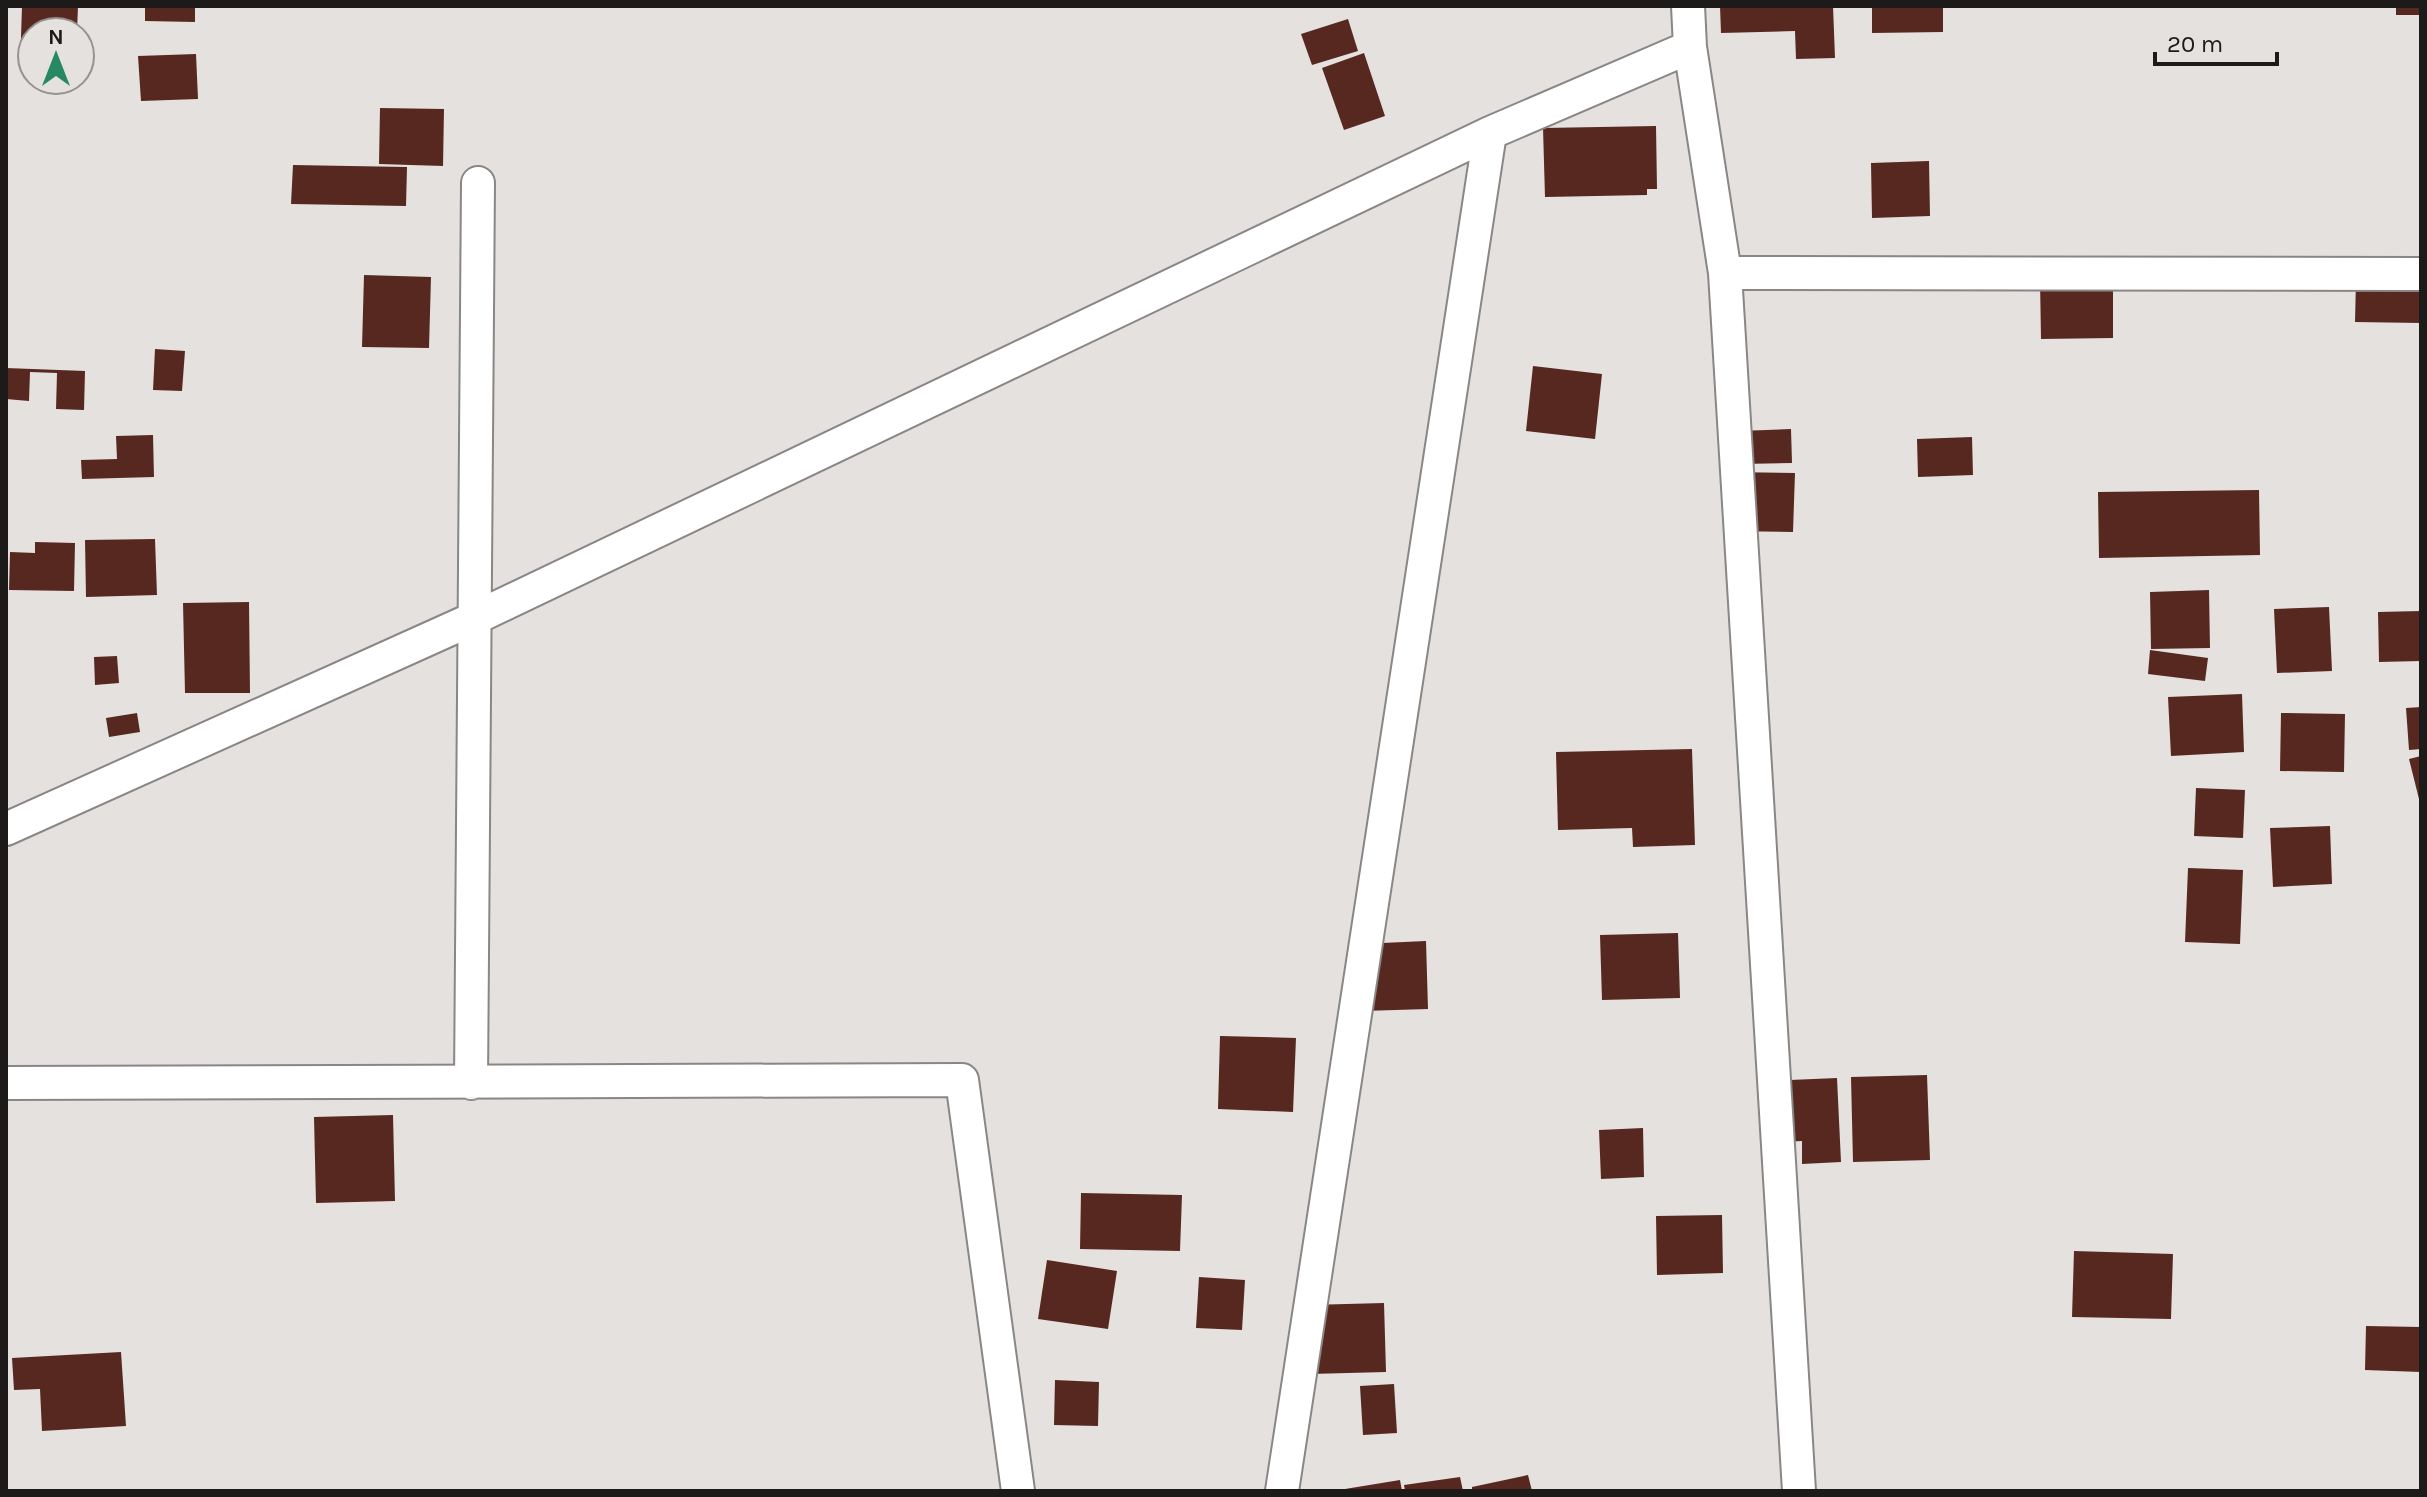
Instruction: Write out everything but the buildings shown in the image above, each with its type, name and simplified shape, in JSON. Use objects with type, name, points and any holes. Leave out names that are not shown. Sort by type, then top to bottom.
[{"type":"street","points":[[1688,6],[1690,47],[1725,273],[1799,1491]]},
{"type":"street","points":[[6,829],[475,618],[1490,133],[1690,47]]},
{"type":"street","points":[[1282,1491],[1490,133]]},
{"type":"street","points":[[471,1083],[478,183]]},
{"type":"street","points":[[1725,273],[2421,274]]},
{"type":"street","points":[[6,1083],[962,1080],[1018,1491]]}]
